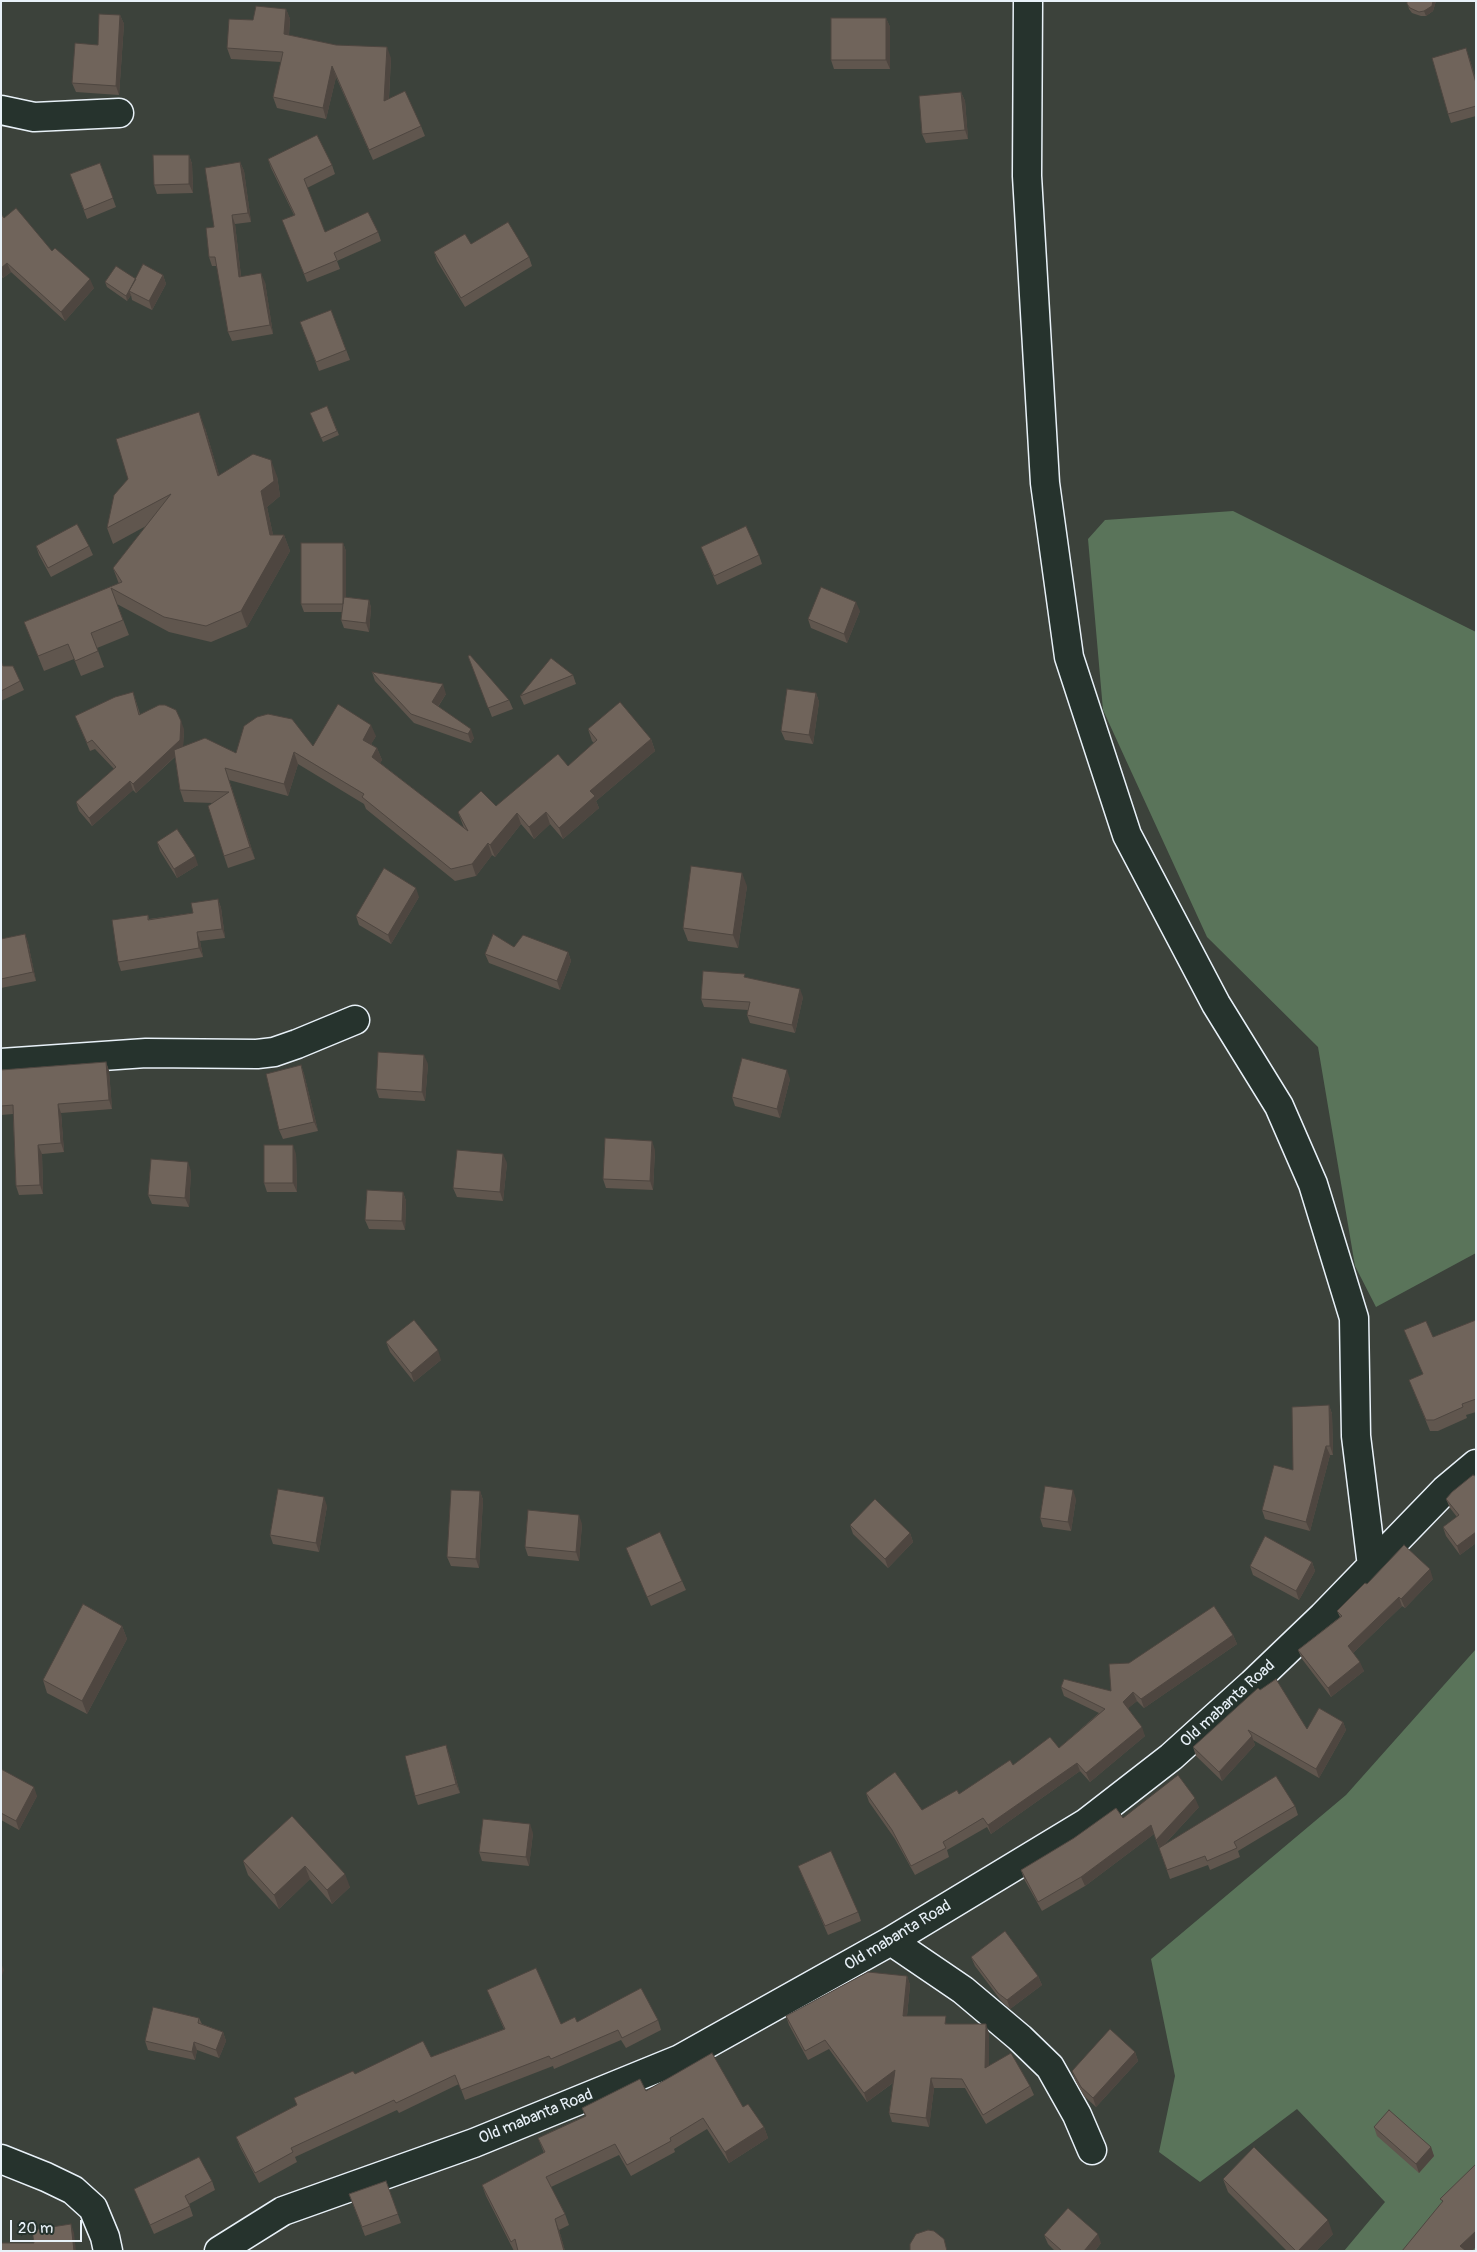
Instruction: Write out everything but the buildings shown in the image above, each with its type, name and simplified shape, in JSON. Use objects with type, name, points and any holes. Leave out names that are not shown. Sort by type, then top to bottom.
[{"type":"street","points":[[1028,1],[1027,176],[1044,464],[1069,657],[1127,835],[1216,1004],[1279,1106],[1313,1184],[1354,1318],[1356,1436],[1372,1566]]},
{"type":"street","points":[[1,110],[34,117],[120,113]]},
{"type":"street","points":[[1,1063],[146,1053],[257,1054],[297,1044],[356,1020]]},
{"type":"street","name":"Old mabanta Road","points":[[219,2251],[283,2211],[474,2143],[680,2059],[891,1941],[1086,1822],[1171,1757],[1252,1684],[1372,1566],[1445,1490],[1476,1464]]},
{"type":"street","points":[[891,1941],[963,1990],[1020,2038],[1050,2067],[1078,2115],[1092,2150]]},
{"type":"street","points":[[1,2159],[46,2176],[73,2190],[93,2208],[105,2237],[108,2251]]},
{"type":"green space","points":[[1233,511],[1476,632],[1476,1253],[1376,1307],[1355,1266],[1318,1047],[1207,937],[1103,710],[1088,539],[1105,520]]},
{"type":"green space","points":[[1476,1649],[1476,2251],[1344,2251],[1385,2202],[1297,2109],[1200,2182],[1159,2152],[1175,2076],[1151,1959],[1346,1795]]}]
